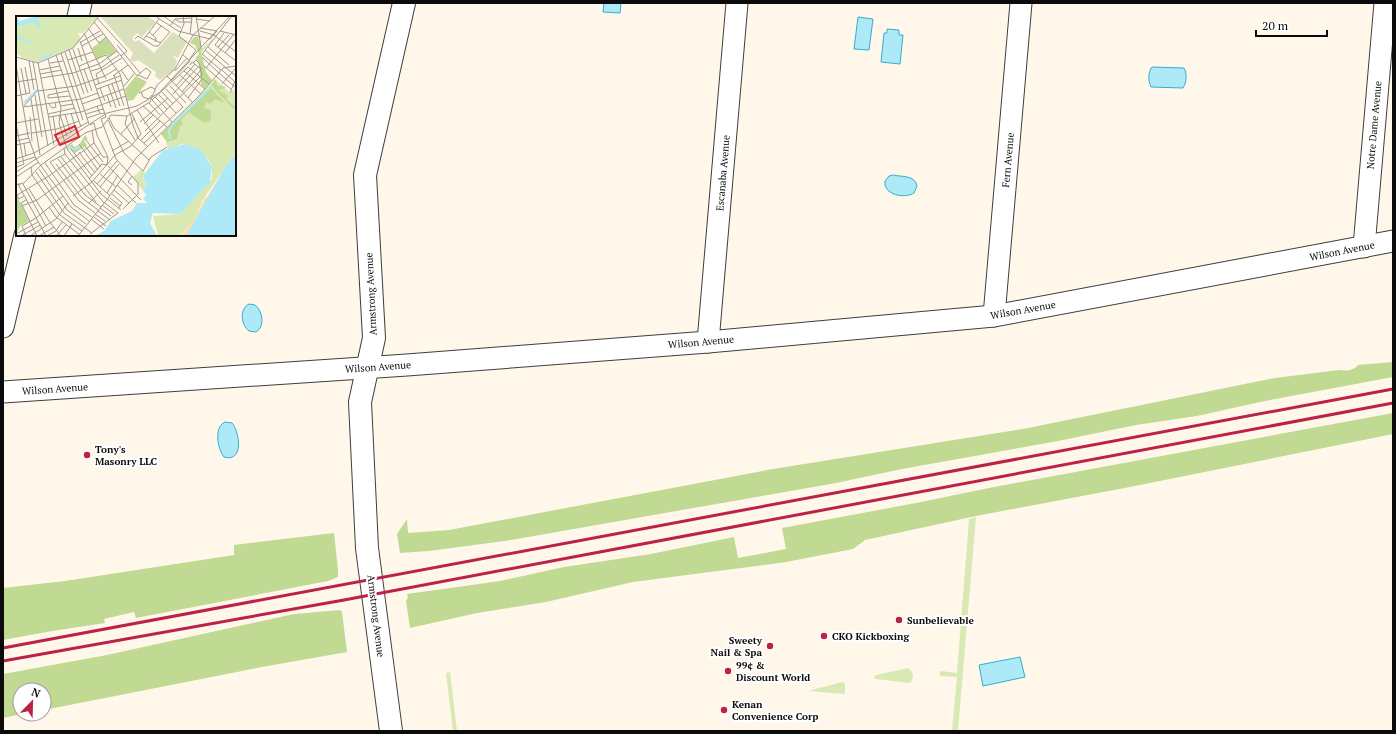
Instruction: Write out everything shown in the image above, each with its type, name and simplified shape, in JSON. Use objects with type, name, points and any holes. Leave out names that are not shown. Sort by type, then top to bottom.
[{"type":"street","points":[[78,16],[81,3]]},
{"type":"street","name":"Armstrong Avenue","points":[[391,731],[367,548],[360,402],[374,338],[365,175],[404,3]]},
{"type":"street","name":"Escanaba Avenue","points":[[708,342],[737,3]]},
{"type":"street","name":"Fern Avenue","points":[[994,316],[1021,3]]},
{"type":"street","name":"Notre Dame Avenue","points":[[1364,247],[1385,3]]},
{"type":"street","points":[[3,327],[25,236]]},
{"type":"street","name":"Wilson Avenue","points":[[3,392],[367,368],[708,342],[994,316],[1393,241]]},
{"type":"green space","points":[[1393,362],[1393,377],[1260,402],[1197,416],[1136,425],[1058,441],[902,469],[836,483],[511,540],[429,551],[400,553],[397,534],[407,519],[408,533],[449,530],[773,469],[1023,429],[1275,378],[1349,370],[1358,365]]},
{"type":"green space","points":[[1393,413],[1393,434],[1130,487],[976,516],[865,540],[853,549],[786,562],[633,582],[546,602],[477,613],[410,628],[406,601],[408,597],[407,594],[500,581],[564,567],[651,554],[734,537],[738,558],[786,549],[782,528]]},
{"type":"green space","points":[[976,517],[958,731],[952,731],[957,677],[941,676],[939,674],[941,671],[957,673],[969,519]]},
{"type":"green space","points":[[334,533],[338,577],[328,581],[136,618],[134,612],[104,619],[105,623],[3,640],[3,588],[65,581],[234,555],[234,545]]},
{"type":"green space","points":[[340,610],[342,612],[347,652],[262,667],[52,708],[52,682],[12,682],[12,716],[3,718],[3,674],[107,655],[294,614]]},
{"type":"green space","points":[[908,668],[913,675],[910,683],[874,678],[876,675]]},
{"type":"green space","points":[[450,672],[457,731],[453,731],[446,673]]},
{"type":"green space","points":[[842,682],[845,683],[844,694],[808,691]]},
{"type":"water","points":[[604,3],[621,3],[620,13],[603,12]]},
{"type":"water","points":[[858,17],[873,19],[869,50],[854,49]]},
{"type":"water","points":[[887,29],[899,30],[899,35],[903,35],[900,64],[881,62],[884,33],[887,33]]},
{"type":"water","points":[[1152,67],[1184,68],[1186,78],[1183,88],[1151,87],[1149,77]]},
{"type":"water","points":[[893,175],[908,177],[914,180],[917,186],[914,193],[900,196],[887,190],[885,181],[889,176]]},
{"type":"water","points":[[249,304],[255,305],[258,308],[262,319],[261,327],[256,332],[249,331],[246,328],[242,317],[244,309]]},
{"type":"water","points":[[225,422],[232,423],[237,432],[238,438],[238,451],[231,458],[224,457],[218,443],[219,428]]},
{"type":"water","points":[[1020,657],[1025,677],[983,686],[979,665]]},
{"type":"railway","points":[[3,648],[1393,389]]},
{"type":"railway","points":[[3,661],[344,600],[1393,403]]},
{"type":"place","name":"Tony's Masonry LLC","points":[[87,455]]},
{"type":"place","name":"Sunbelievable","points":[[899,620]]},
{"type":"place","name":"CKO Kickboxing","points":[[824,636]]},
{"type":"place","name":"Sweety Nail & Spa","points":[[770,646]]},
{"type":"place","name":"99¢ & Discount World","points":[[728,671]]},
{"type":"place","name":"Kenan Convenience Corp","points":[[724,710]]}]
